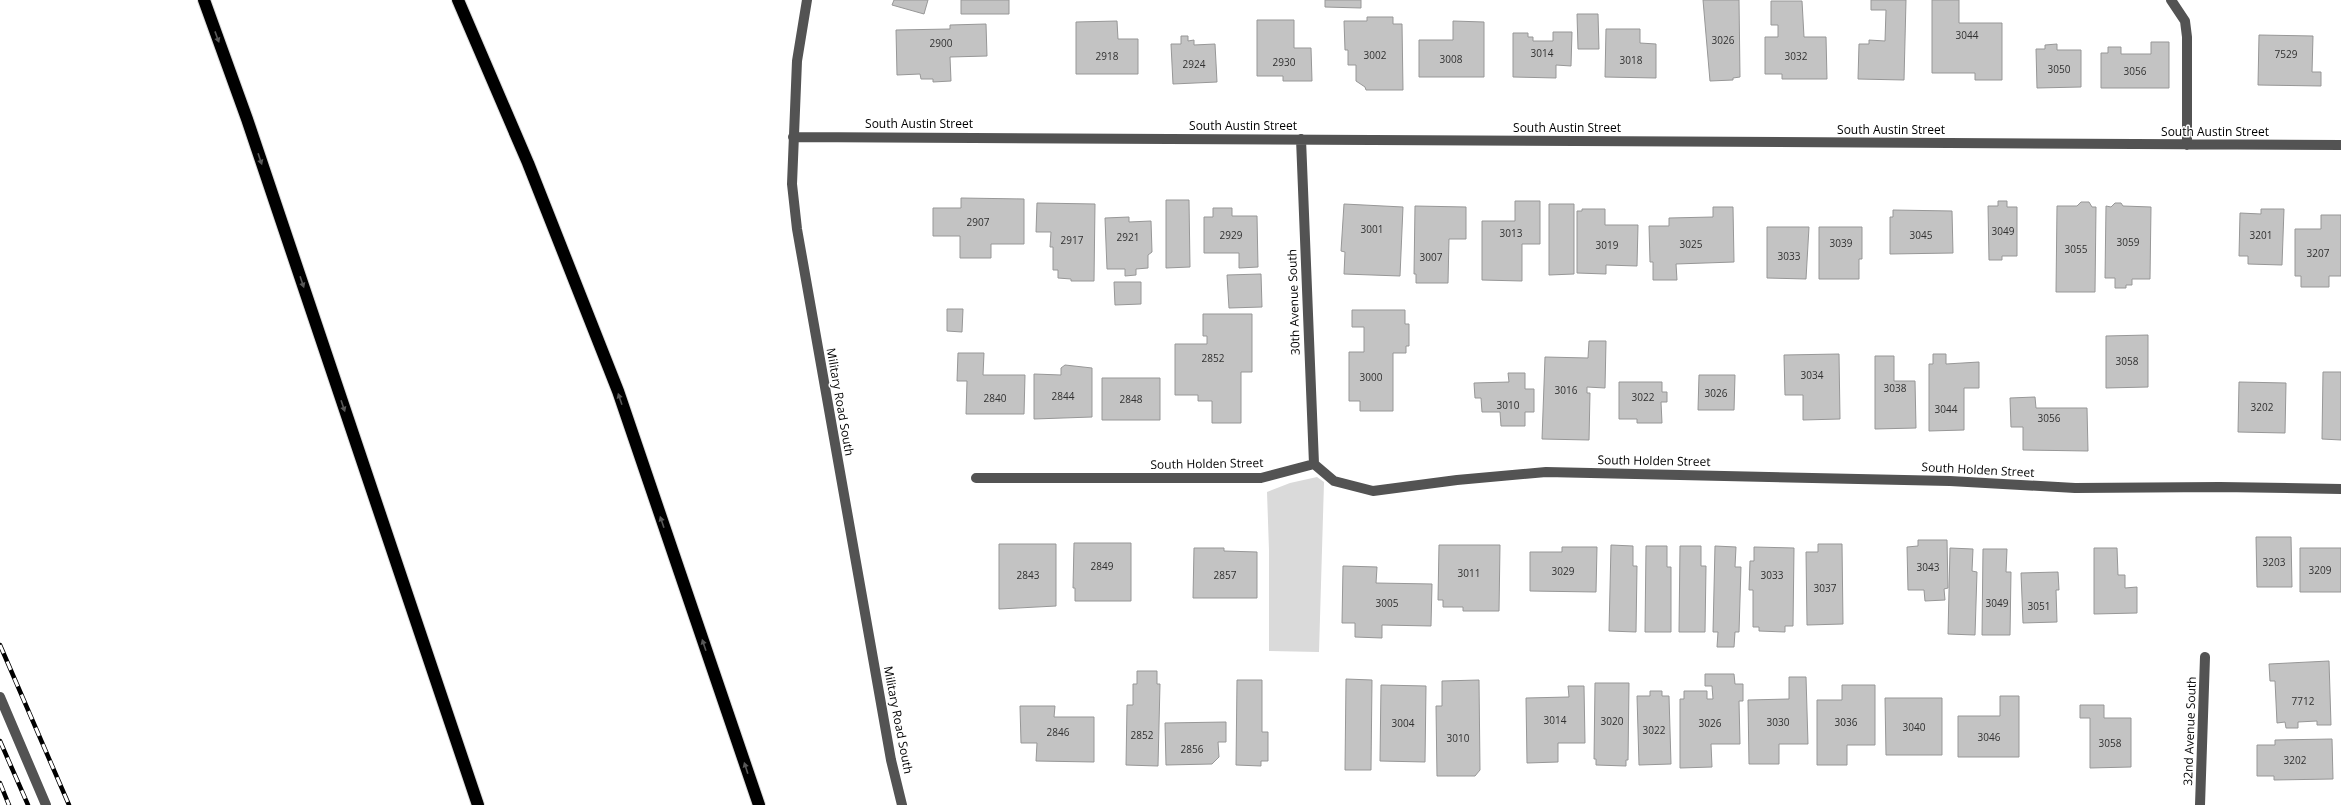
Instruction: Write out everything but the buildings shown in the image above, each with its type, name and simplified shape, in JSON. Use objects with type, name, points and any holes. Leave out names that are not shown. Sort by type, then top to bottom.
[{"type":"highway","points":[[204,0],[249,126],[478,805]]},
{"type":"highway","points":[[458,0],[528,163],[618,391],[759,805]]},
{"type":"street","name":"Military Road South","points":[[807,0],[797,61],[793,137],[792,184],[797,229],[891,760],[902,805]]},
{"type":"street","points":[[2171,0],[2185,21],[2187,37],[2187,145]]},
{"type":"street","name":"South Austin Street","points":[[793,137],[2341,145]]},
{"type":"street","name":"30th Avenue South","points":[[1301,139],[1314,464]]},
{"type":"street","name":"South Holden Street","points":[[976,478],[1261,478],[1314,464],[1334,481],[1373,491],[1457,480],[1546,472],[1950,481],[2075,488],[2220,486],[2341,489]]},
{"type":"street","name":"32nd Avenue South","points":[[2200,805],[2206,657]]},
{"type":"street","points":[[0,697],[46,805]]},
{"type":"shaded area","points":[[1317,477],[1324,482],[1319,652],[1269,651],[1269,550],[1267,492],[1290,483]]},
{"type":"railway","points":[[0,645],[69,805]]},
{"type":"railway","points":[[0,741],[28,805]]},
{"type":"railway","points":[[0,783],[9,805]]}]
